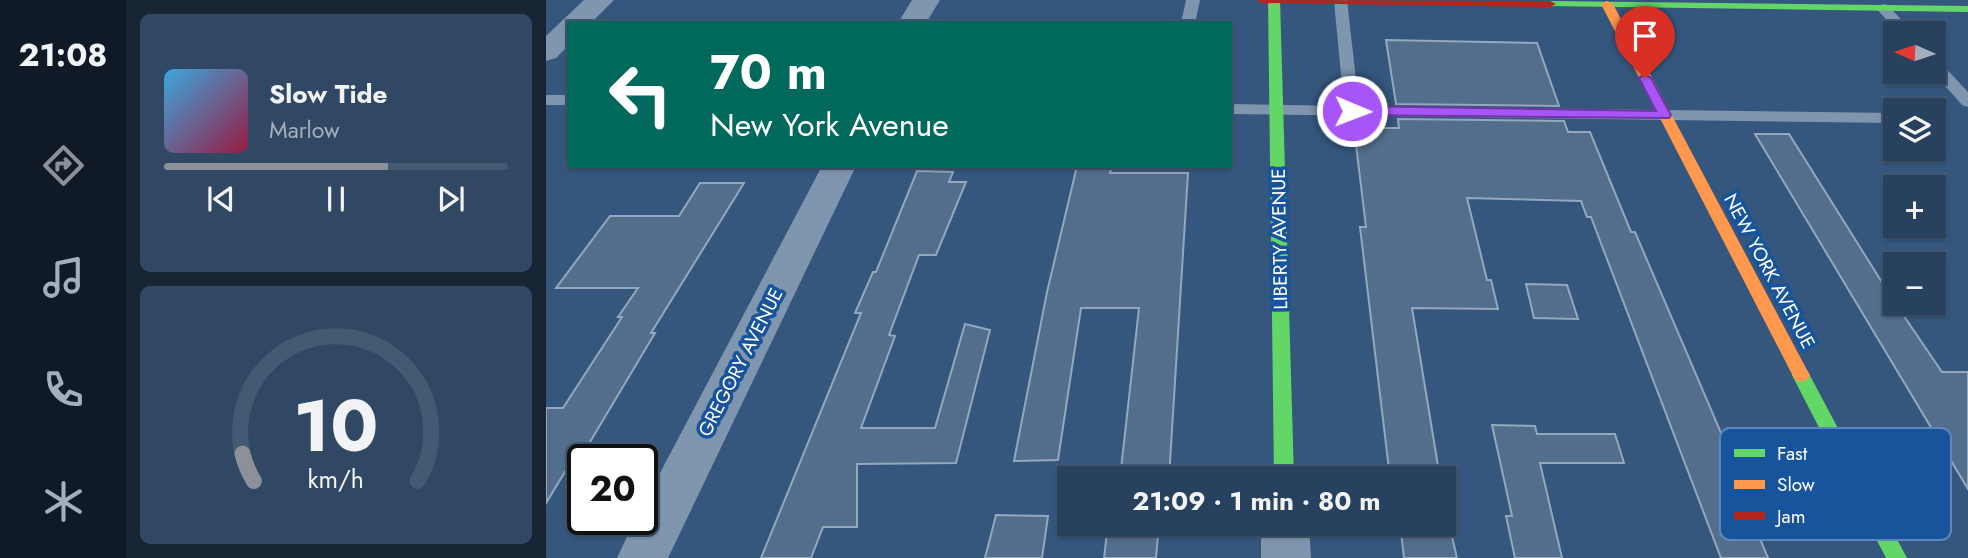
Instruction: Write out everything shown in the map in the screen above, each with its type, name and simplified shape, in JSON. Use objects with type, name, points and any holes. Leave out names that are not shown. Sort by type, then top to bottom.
[{"type":"street","points":[[578,21],[600,0]]},
{"type":"street","points":[[913,21],[926,0]]},
{"type":"street","points":[[1262,0],[1968,9]]},
{"type":"street","name":"LIBERTY AVENUE","points":[[1274,0],[1284,466]]},
{"type":"street","name":"NEW YORK AVENUE","points":[[1606,4],[1829,428]]},
{"type":"street","points":[[546,52],[567,31]]},
{"type":"street","name":"GREGORY AVENUE","points":[[642,558],[838,168]]},
{"type":"street","points":[[1285,536],[1286,558]]},
{"type":"street","name":"NEW YORK AVENUE","points":[[1888,540],[1897,558]]},
{"type":"lane","points":[[1188,21],[1193,0]]},
{"type":"lane","points":[[1341,1],[1352,111]]},
{"type":"lane","points":[[1883,8],[1895,21]]},
{"type":"lane","points":[[1946,77],[1968,102]]},
{"type":"lane","points":[[546,100],[567,100]]},
{"type":"lane","points":[[1232,109],[1883,118]]},
{"type":"building","points":[[1386,40],[1537,43],[1559,106],[1396,104]]},
{"type":"building","points":[[1398,119],[1564,121],[1568,132],[1590,132],[1631,232],[1635,232],[1720,431],[1720,540],[1760,540],[1768,558],[1721,558],[1591,217],[1587,217],[1581,201],[1467,198],[1487,280],[1491,280],[1498,309],[1412,308],[1438,466],[1389,466],[1360,227],[1366,227],[1354,128],[1399,128]]},
{"type":"building","points":[[1755,134],[1789,134],[1883,284],[1883,315],[1903,315],[1942,372],[1968,372],[1968,489],[1951,461],[1951,428],[1931,428]]},
{"type":"building","points":[[1077,168],[1111,168],[1110,173],[1188,173],[1170,466],[1121,466],[1139,308],[1081,308],[1058,460],[1014,461],[1047,292]]},
{"type":"building","points":[[917,171],[953,172],[949,182],[966,182],[936,255],[919,255],[889,335],[895,336],[861,428],[935,428],[965,324],[990,330],[956,463],[857,464],[857,527],[823,527],[811,558],[761,558],[861,313],[855,313],[873,272],[876,272]]},
{"type":"building","points":[[700,183],[744,183],[651,333],[655,333],[589,444],[567,444],[567,468],[546,503],[546,408],[563,408],[638,288],[556,288],[610,216],[679,216]]},
{"type":"building","points":[[1526,284],[1567,285],[1578,319],[1534,318]]},
{"type":"building","points":[[1492,425],[1535,426],[1537,434],[1615,434],[1624,463],[1540,463],[1562,558],[1515,558],[1506,516],[1512,516]]},
{"type":"building","points":[[996,515],[1048,516],[1042,558],[985,558]]},
{"type":"building","points":[[1107,536],[1158,536],[1156,558],[1104,558]]},
{"type":"building","points":[[1401,536],[1452,536],[1457,558],[1404,558]]},
{"type":"traffic: fast","points":[[1274,0],[1284,466]]},
{"type":"traffic: fast","points":[[1550,4],[1968,9]]},
{"type":"traffic: fast","points":[[1801,375],[1829,428]]},
{"type":"traffic: fast","points":[[1888,540],[1897,558]]},
{"type":"traffic: slow","points":[[1607,4],[1801,375]]},
{"type":"traffic: jam","points":[[1262,0],[1550,4]]},
{"type":"route","points":[[1352,111],[1665,115],[1645,78]]}]
